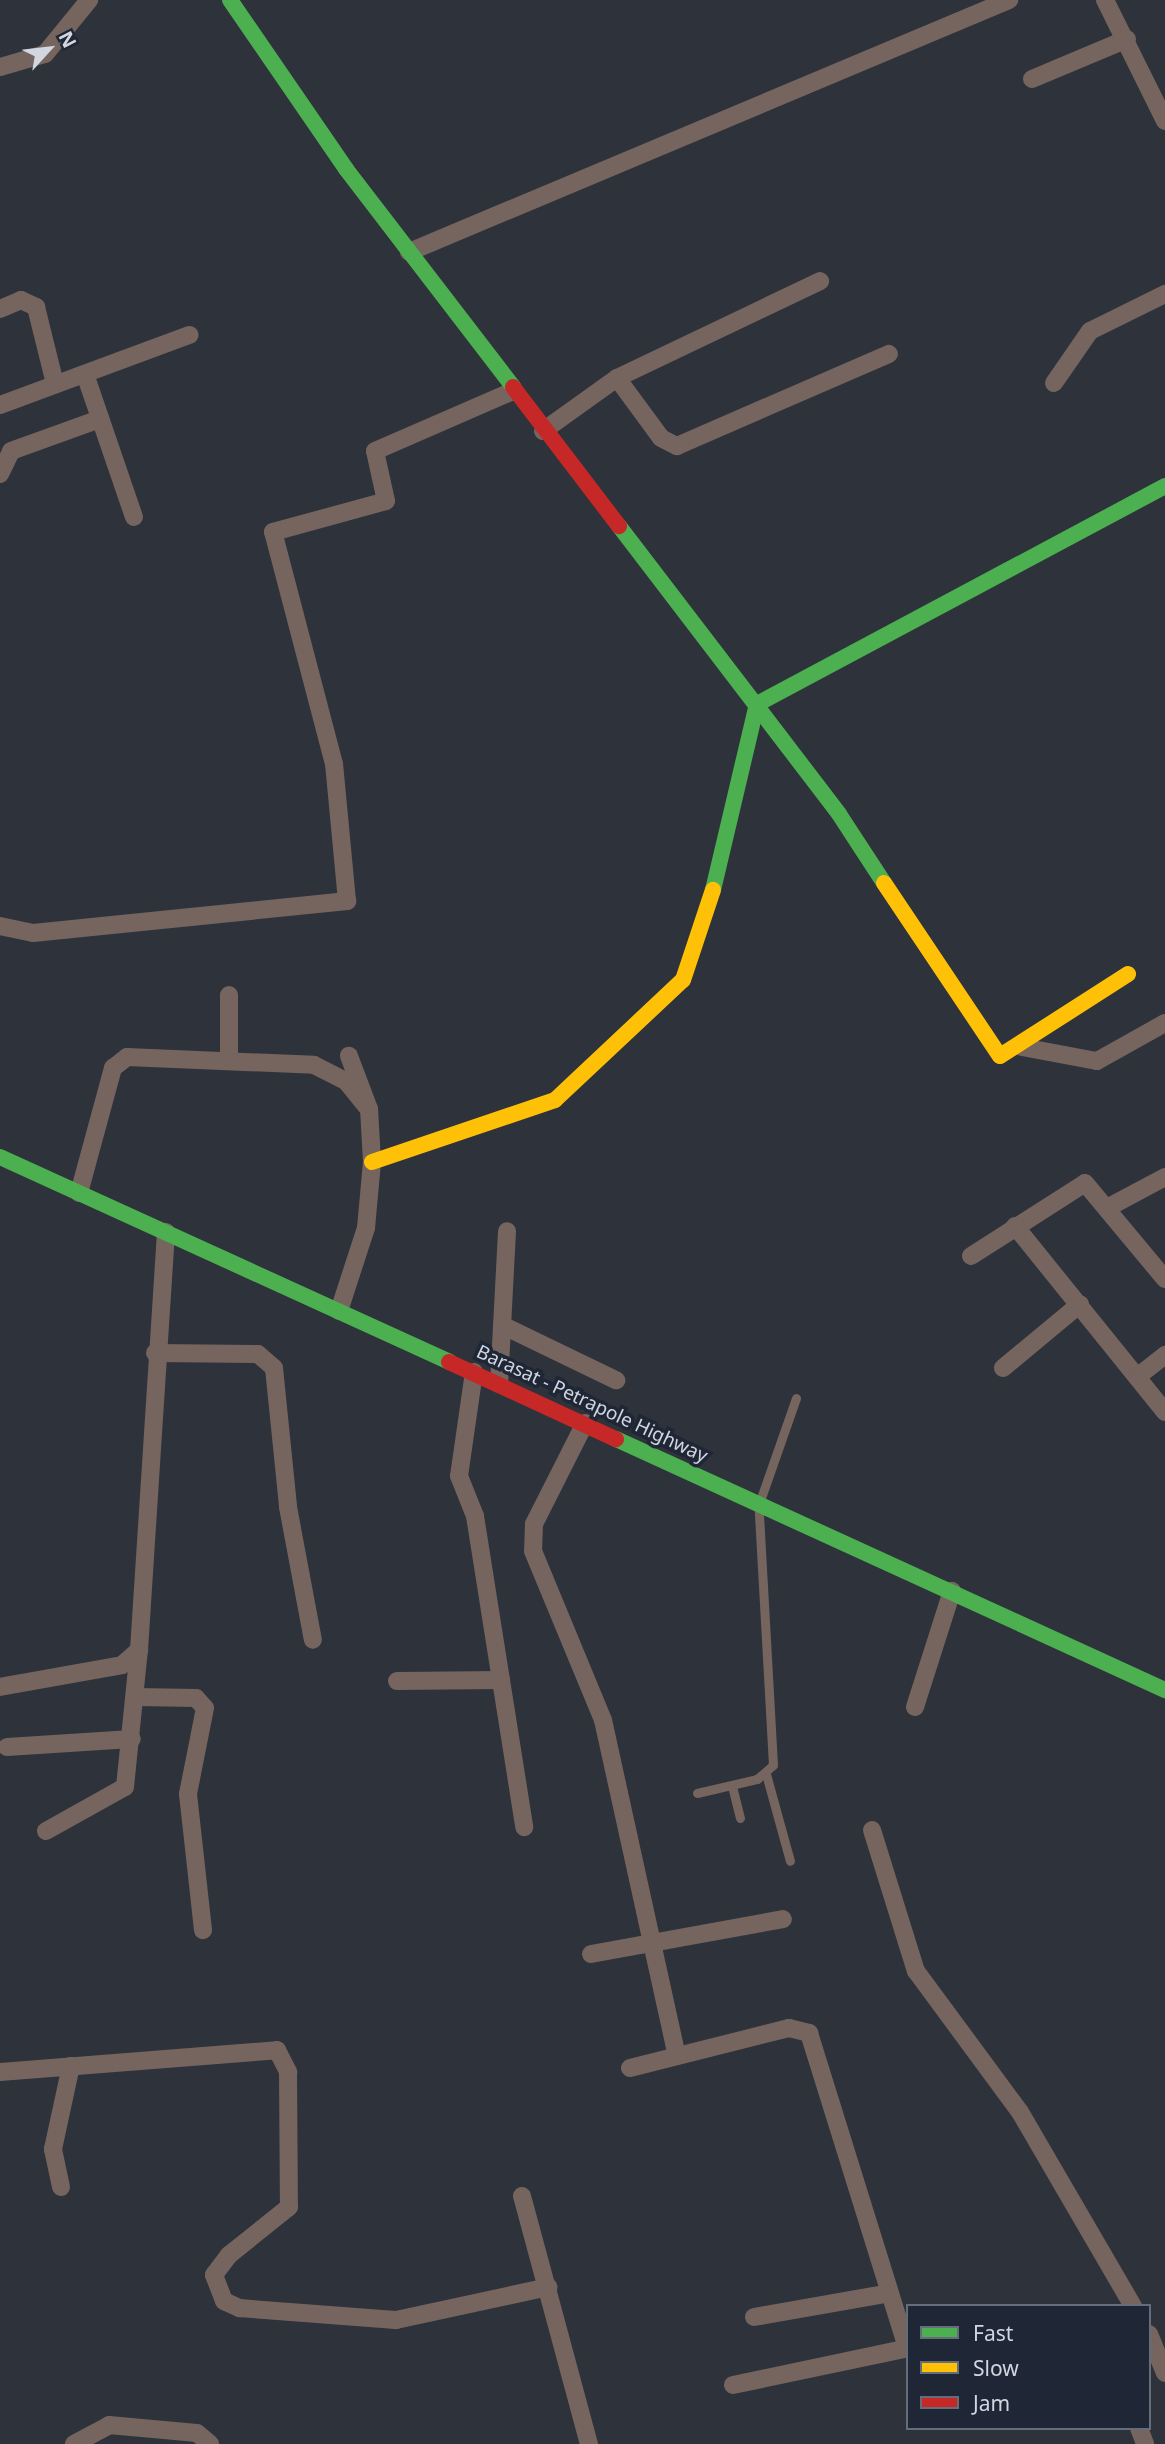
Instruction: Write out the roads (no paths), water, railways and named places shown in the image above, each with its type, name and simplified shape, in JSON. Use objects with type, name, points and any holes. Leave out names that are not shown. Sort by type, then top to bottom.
[{"type":"main road","points":[[230,0],[409,252],[543,431],[757,704],[839,814],[993,1051],[1008,1055],[1128,974]]},
{"type":"main road","points":[[372,1162],[555,1100],[683,980],[709,909],[757,704],[1165,486]]},
{"type":"main road","name":"Barasat - Petrapole Highway","points":[[0,1157],[1165,1690]]},
{"type":"street","points":[[0,67],[45,54],[89,0]]},
{"type":"street","points":[[409,252],[1009,0]]},
{"type":"street","points":[[1105,0],[1163,112]]},
{"type":"street","points":[[1032,79],[1127,39]]},
{"type":"street","points":[[543,431],[617,378],[820,281]]},
{"type":"street","points":[[1054,383],[1090,331],[1165,293]]},
{"type":"street","points":[[0,309],[21,300],[36,307],[55,384]]},
{"type":"street","points":[[0,405],[189,335]]},
{"type":"street","points":[[617,378],[661,438],[677,446],[889,354]]},
{"type":"street","points":[[85,374],[134,517]]},
{"type":"street","points":[[0,926],[33,933],[347,901],[334,764],[273,532],[386,501],[375,451],[513,391]]},
{"type":"street","points":[[0,474],[11,451],[100,419]]},
{"type":"street","points":[[229,995],[229,1059]]},
{"type":"street","points":[[1022,1047],[1097,1061],[1165,1023]]},
{"type":"street","points":[[339,1311],[366,1228],[372,1162],[369,1109],[349,1056]]},
{"type":"street","points":[[79,1193],[120,1060],[229,1059],[314,1065],[346,1082],[369,1109]]},
{"type":"street","points":[[1107,1208],[1165,1177]]},
{"type":"street","points":[[971,1256],[1080,1182],[1107,1208],[1165,1279]]},
{"type":"street","points":[[1015,1226],[1165,1412]]},
{"type":"street","points":[[499,1384],[507,1231]]},
{"type":"street","points":[[46,1831],[125,1787],[139,1650],[155,1353],[166,1232]]},
{"type":"street","points":[[1003,1368],[1080,1304]]},
{"type":"street","points":[[502,1325],[616,1380]]},
{"type":"street","points":[[155,1353],[258,1354],[274,1368],[288,1507],[313,1640]]},
{"type":"street","points":[[1137,1377],[1165,1355]]},
{"type":"street","points":[[474,1372],[459,1476],[475,1516],[524,1827]]},
{"type":"street","points":[[585,1423],[534,1524],[533,1551],[603,1720],[677,2056]]},
{"type":"street","points":[[915,1707],[952,1591]]},
{"type":"street","points":[[0,1687],[122,1665],[139,1650]]},
{"type":"street","points":[[397,1681],[501,1680]]},
{"type":"street","points":[[135,1697],[196,1698],[205,1708],[188,1794],[203,1930]]},
{"type":"street","points":[[7,1747],[132,1739]]},
{"type":"street","points":[[872,1830],[916,1971],[1020,2112],[1132,2304]]},
{"type":"street","points":[[591,1954],[783,1919]]},
{"type":"street","points":[[630,2068],[789,2028],[808,2033],[906,2342]]},
{"type":"street","points":[[0,2072],[267,2046],[285,2058],[289,2207],[229,2255],[214,2275],[224,2301],[239,2308],[396,2320],[548,2287]]},
{"type":"street","points":[[61,2187],[53,2149],[71,2066]]},
{"type":"street","points":[[522,2196],[589,2444]]},
{"type":"street","points":[[754,2317],[890,2293]]},
{"type":"street","points":[[1154,2338],[1165,2373]]},
{"type":"street","points":[[733,2385],[906,2348]]},
{"type":"street","points":[[74,2444],[109,2425],[197,2433],[210,2444]]},
{"type":"lane","points":[[790,1861],[766,1774],[775,1750],[759,1505],[796,1398]]},
{"type":"lane","points":[[696,1793],[732,1786],[766,1774]]},
{"type":"lane","points":[[732,1786],[740,1818]]}]
